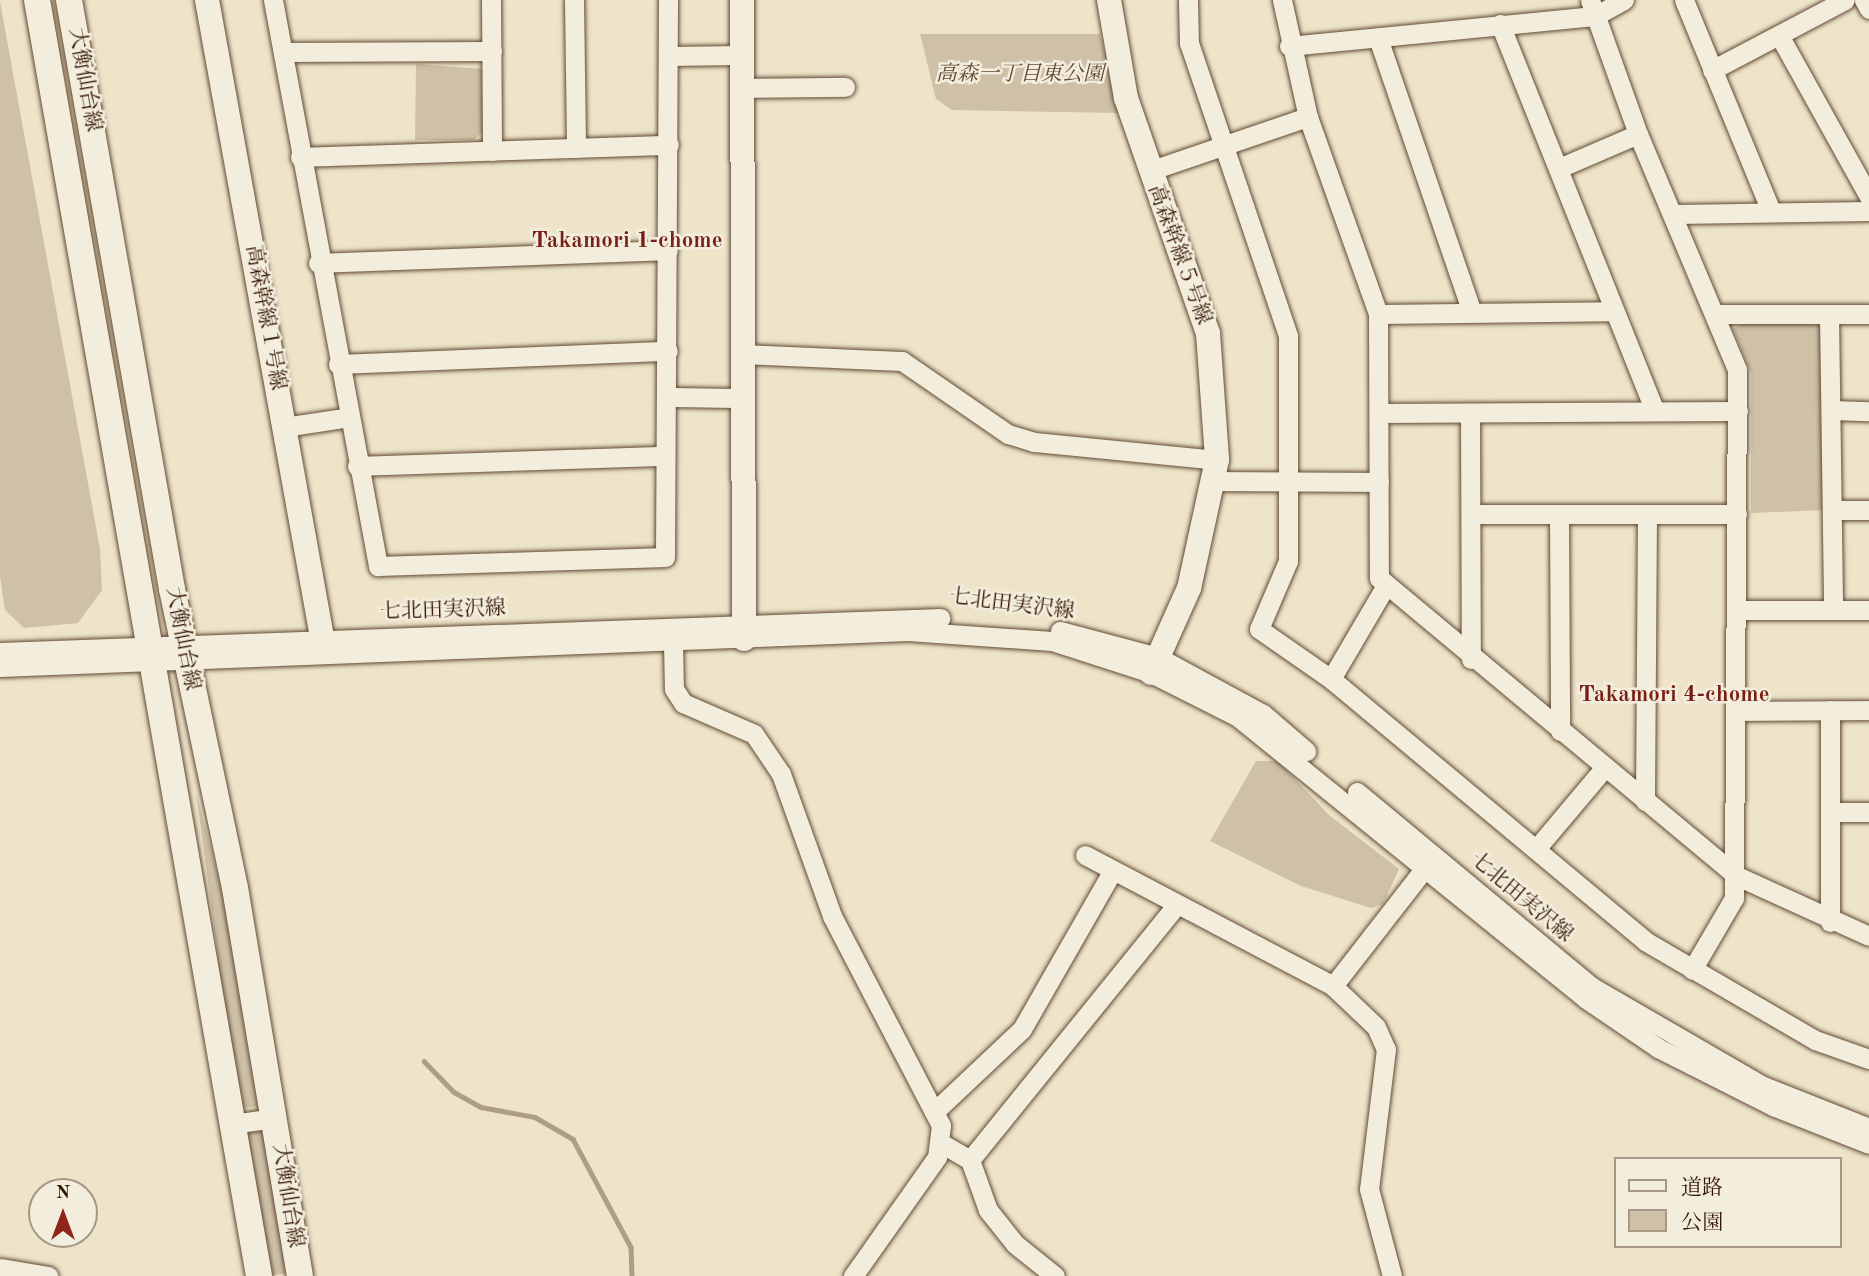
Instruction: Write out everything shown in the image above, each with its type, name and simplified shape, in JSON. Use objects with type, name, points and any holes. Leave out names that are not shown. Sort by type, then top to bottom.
[{"type":"main road","name":"大衡仙台線","points":[[37,0],[153,654],[259,1276]]},
{"type":"main road","name":"大衡仙台線","points":[[69,0],[184,652],[235,888],[300,1276]]},
{"type":"street","name":"高森幹線１号線","points":[[206,0],[322,637]]},
{"type":"street","points":[[273,0],[318,262],[378,565],[665,557],[668,0]]},
{"type":"street","points":[[491,0],[492,151]]},
{"type":"street","points":[[574,0],[576,148]]},
{"type":"street","points":[[1,657],[673,643],[744,631],[742,0]]},
{"type":"street","name":"高森幹線５号線","points":[[1109,0],[1115,52],[1149,171],[1208,333],[1216,470],[1189,588],[1155,665]]},
{"type":"street","points":[[1188,0],[1189,43],[1288,336],[1288,561],[1259,629],[1331,678],[1645,941],[1815,1040],[1869,1059]]},
{"type":"street","points":[[1282,0],[1289,46],[1308,117],[1378,314],[1378,557],[1385,587],[1735,875],[1830,922],[1869,936]]},
{"type":"street","points":[[1289,46],[1500,24],[1624,0]]},
{"type":"street","points":[[1684,0],[1771,211]]},
{"type":"street","points":[[1712,70],[1845,0]]},
{"type":"street","points":[[1864,0],[1869,9]]},
{"type":"street","points":[[1593,8],[1638,134],[1676,214],[1737,370],[1738,610],[1734,898],[1692,970]]},
{"type":"street","points":[[1500,24],[1559,168],[1612,311],[1654,410]]},
{"type":"street","points":[[1779,35],[1869,197]]},
{"type":"street","points":[[1378,38],[1472,312]]},
{"type":"street","points":[[283,52],[492,51]]},
{"type":"street","points":[[668,56],[741,55]]},
{"type":"street","points":[[743,88],[845,87]]},
{"type":"street","points":[[1149,171],[1308,117]]},
{"type":"street","points":[[1559,168],[1638,134]]},
{"type":"street","points":[[300,157],[669,145]]},
{"type":"street","points":[[1676,214],[1869,211]]},
{"type":"street","points":[[318,262],[668,250]]},
{"type":"street","points":[[1378,314],[1612,311]]},
{"type":"street","points":[[1717,314],[1869,314]]},
{"type":"street","points":[[1829,314],[1833,610]]},
{"type":"street","points":[[338,363],[668,351]]},
{"type":"street","points":[[742,354],[902,361],[1008,434],[1034,443],[1216,470],[1289,484],[1378,482]]},
{"type":"street","points":[[666,397],[742,398]]},
{"type":"street","points":[[1379,413],[1738,411]]},
{"type":"street","points":[[1831,411],[1869,411]]},
{"type":"street","points":[[1470,413],[1471,659]]},
{"type":"street","points":[[284,427],[349,417]]},
{"type":"street","points":[[357,466],[664,456]]},
{"type":"street","points":[[1832,510],[1869,510]]},
{"type":"street","points":[[1472,514],[1737,514]]},
{"type":"street","points":[[1559,514],[1560,731]]},
{"type":"street","points":[[1645,800],[1647,514]]},
{"type":"street","points":[[1331,678],[1385,587]]},
{"type":"street","points":[[1738,610],[1869,610]]},
{"type":"street","name":"七北田実沢線","points":[[184,652],[322,637],[744,631],[974,618],[1055,629],[1155,665],[1263,715],[1592,987],[1760,1085],[1869,1128]]},
{"type":"street","points":[[673,643],[674,689],[683,703],[754,734],[781,774],[832,916],[934,1112],[939,1142],[937,1157],[853,1276]]},
{"type":"street","points":[[1155,665],[1291,754],[1586,999],[1658,1048],[1775,1107],[1869,1144]]},
{"type":"street","points":[[1830,710],[1830,922]]},
{"type":"street","points":[[1736,711],[1869,710]]},
{"type":"street","points":[[1536,849],[1605,767]]},
{"type":"street","points":[[1831,811],[1869,812]]},
{"type":"street","points":[[1085,855],[1333,986],[1376,1027],[1386,1049],[1370,1189],[1392,1276]]},
{"type":"street","points":[[1333,986],[1425,868]]},
{"type":"street","points":[[934,1112],[1022,1030],[1113,870]]},
{"type":"street","points":[[970,1160],[1177,904]]},
{"type":"street","points":[[232,1124],[274,1118]]},
{"type":"street","points":[[939,1142],[970,1160],[988,1210],[1014,1244],[1055,1276]]},
{"type":"street","points":[[0,1268],[48,1276]]},
{"type":"green space","points":[[0,2],[100,549],[102,590],[78,623],[24,628],[5,610],[0,577]]},
{"type":"green space","name":"高森一丁目東公園","points":[[920,34],[1100,34],[1120,113],[952,110],[936,99]]},
{"type":"green space","points":[[416,64],[482,69],[486,129],[474,140],[415,140]]},
{"type":"green space","points":[[1745,322],[1815,323],[1825,329],[1826,510],[1751,513],[1751,373],[1733,329]]},
{"type":"green space","points":[[1256,761],[1278,761],[1329,815],[1399,869],[1383,904],[1371,908],[1301,886],[1210,841]]},
{"type":"green space","points":[[196,792],[230,922],[260,1106],[242,1108],[233,1069]]},
{"type":"green space","points":[[263,1128],[290,1272],[271,1276],[247,1131]]},
{"type":"waterway","points":[[424,1061],[454,1092],[481,1107],[535,1117],[573,1139],[631,1247],[632,1276]]},
{"type":"district","name":"Takamori 1-chome","points":[[627,241]]},
{"type":"district","name":"Takamori 4-chome","points":[[1674,695]]}]
